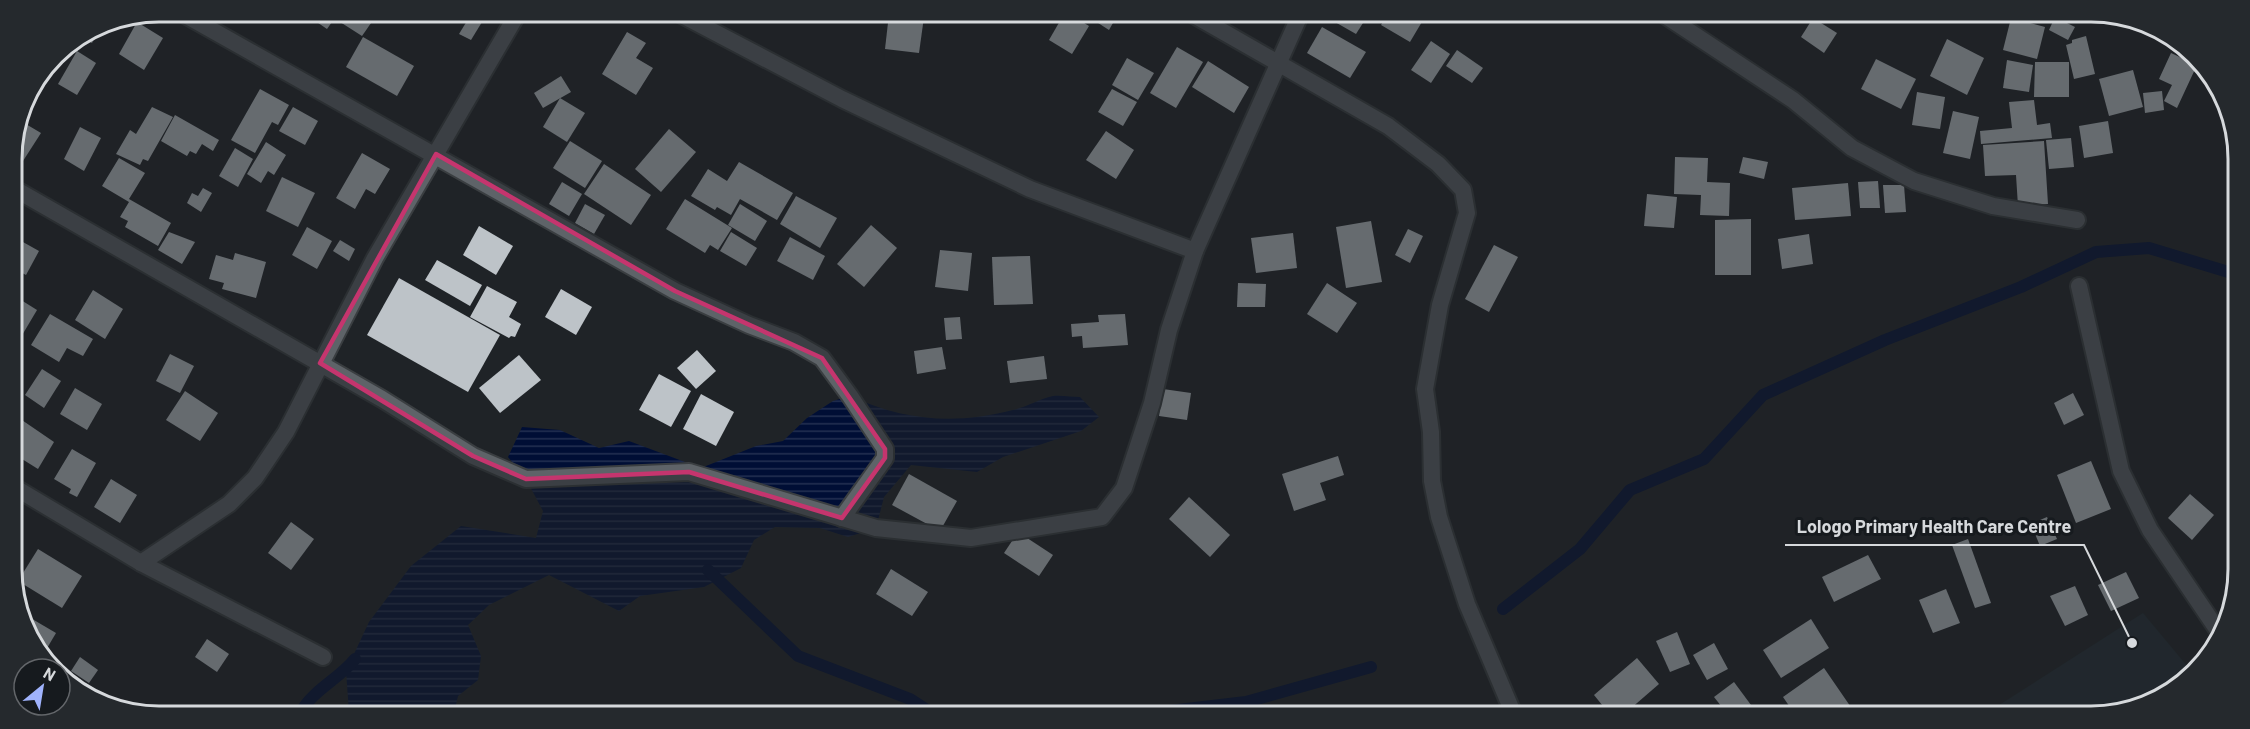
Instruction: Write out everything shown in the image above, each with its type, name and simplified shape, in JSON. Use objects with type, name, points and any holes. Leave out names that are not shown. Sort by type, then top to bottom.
[{"type":"street","points":[[197,22],[289,75],[436,154],[675,291],[749,325],[794,342],[822,358],[856,404],[885,450],[885,458],[842,518]]},
{"type":"street","points":[[141,563],[228,504],[255,478],[286,432],[375,258],[513,22]]},
{"type":"street","points":[[695,22],[842,99],[1030,189],[1195,251]]},
{"type":"street","points":[[1206,22],[1388,126],[1438,164],[1463,190],[1467,213],[1440,305],[1425,389],[1431,432],[1432,481],[1439,517],[1467,604],[1510,706]]},
{"type":"street","points":[[23,194],[320,363],[473,456],[526,479],[689,472],[876,528],[970,538],[1102,517],[1124,488],[1152,403],[1168,330],[1195,251],[1297,22]]},
{"type":"street","points":[[1675,22],[1792,100],[1852,148],[1914,182],[1994,206],[2077,220]]},
{"type":"street","points":[[2079,286],[2121,471],[2150,530],[2215,625]]},
{"type":"street","points":[[22,492],[141,563],[323,657]]},
{"type":"highlighted area","points":[[436,154],[675,291],[822,358],[885,449],[885,458],[842,518],[689,472],[526,479],[473,456],[320,363]]},
{"type":"shaded area","points":[[2143,613],[2188,666],[2159,688],[2117,704],[1998,706]]},
{"type":"water","points":[[850,396],[891,411],[950,419],[992,415],[1053,396],[1080,397],[1099,417],[1081,431],[1003,457],[977,472],[911,465],[884,497],[876,528],[848,537],[820,528],[775,527],[754,540],[741,568],[704,587],[640,596],[619,611],[549,575],[489,605],[468,625],[481,656],[478,680],[458,696],[456,706],[349,706],[346,671],[369,622],[411,566],[461,526],[536,538],[543,511],[526,479],[508,457],[522,427],[560,430],[599,448],[629,441],[701,468],[756,446],[783,441],[807,418],[833,401]]},
{"type":"building","points":[[317,22],[332,22],[327,29]]},
{"type":"building","points":[[340,22],[372,22],[362,36]]},
{"type":"building","points":[[466,22],[482,22],[471,40],[459,34]]},
{"type":"building","points":[[888,22],[923,22],[919,53],[885,49]]},
{"type":"building","points":[[1059,22],[1083,22],[1089,26],[1072,54],[1049,40]]},
{"type":"building","points":[[1097,22],[1114,22],[1109,30]]},
{"type":"building","points":[[1335,22],[1364,22],[1356,34]]},
{"type":"building","points":[[1383,22],[1422,22],[1410,42],[1381,25]]},
{"type":"building","points":[[1810,22],[1819,22],[1837,33],[1824,53],[1801,37]]},
{"type":"building","points":[[2010,22],[2026,22],[2045,27],[2037,59],[2003,50]]},
{"type":"building","points":[[2053,22],[2065,22],[2075,27],[2068,40],[2049,30]]},
{"type":"building","points":[[140,24],[163,38],[144,70],[119,54],[135,25]]},
{"type":"building","points":[[1322,27],[1366,52],[1350,78],[1307,53]]},
{"type":"building","points":[[627,32],[646,43],[636,58],[653,68],[636,95],[602,74]]},
{"type":"building","points":[[2086,36],[2095,74],[2074,79],[2066,45],[2072,43],[2072,40]]},
{"type":"building","points":[[363,37],[414,66],[397,96],[346,67]]},
{"type":"building","points":[[1947,39],[1984,58],[1967,95],[1930,76]]},
{"type":"building","points":[[1431,41],[1450,54],[1431,83],[1411,70]]},
{"type":"building","points":[[1177,47],[1203,62],[1176,108],[1150,93]]},
{"type":"building","points":[[1457,50],[1483,68],[1472,83],[1446,66]]},
{"type":"building","points":[[77,51],[96,63],[77,95],[58,84]]},
{"type":"building","points":[[2171,53],[2184,59],[2195,70],[2177,108],[2164,101],[2172,85],[2159,79]]},
{"type":"building","points":[[1127,58],[1154,73],[1138,100],[1112,85]]},
{"type":"building","points":[[1876,59],[1916,79],[1901,109],[1861,89]]},
{"type":"building","points":[[2007,60],[2033,65],[2029,92],[2003,88]]},
{"type":"building","points":[[1208,61],[1249,87],[1234,113],[1192,87]]},
{"type":"building","points":[[2035,62],[2069,62],[2069,97],[2034,97]]},
{"type":"building","points":[[2133,70],[2143,107],[2109,116],[2099,79]]},
{"type":"building","points":[[561,76],[571,92],[543,108],[534,93]]},
{"type":"building","points":[[260,89],[289,105],[278,125],[272,122],[255,153],[231,140]]},
{"type":"building","points":[[1112,89],[1137,102],[1123,126],[1098,112]]},
{"type":"building","points":[[2162,91],[2164,110],[2145,113],[2143,93]]},
{"type":"building","points":[[1917,92],[1945,97],[1940,129],[1912,125]]},
{"type":"building","points":[[560,98],[585,113],[567,142],[543,127]]},
{"type":"building","points":[[2034,100],[2037,125],[2050,123],[2052,138],[1981,144],[1980,131],[2012,128],[2009,102]]},
{"type":"building","points":[[152,107],[173,117],[148,161],[143,159],[140,165],[116,154],[130,130],[136,134]]},
{"type":"building","points":[[293,107],[318,121],[305,145],[279,131]]},
{"type":"building","points":[[1953,111],[1979,117],[1970,159],[1943,153]]},
{"type":"building","points":[[175,115],[219,140],[213,151],[202,144],[196,154],[190,151],[187,156],[161,141]]},
{"type":"building","points":[[2108,121],[2113,153],[2084,158],[2079,126]]},
{"type":"building","points":[[27,125],[41,133],[23,161],[23,150]]},
{"type":"building","points":[[80,127],[101,138],[84,171],[64,159]]},
{"type":"building","points":[[669,129],[696,152],[661,192],[635,169]]},
{"type":"building","points":[[1106,131],[1134,150],[1116,179],[1086,160]]},
{"type":"building","points":[[2071,138],[2074,167],[2049,169],[2046,140]]},
{"type":"building","points":[[570,141],[602,161],[585,188],[553,168]]},
{"type":"building","points":[[2044,141],[2048,204],[2018,206],[2016,175],[1985,176],[1983,145]]},
{"type":"building","points":[[266,142],[286,155],[274,175],[268,171],[261,183],[247,174]]},
{"type":"building","points":[[235,148],[253,159],[238,187],[219,176]]},
{"type":"building","points":[[362,153],[390,169],[375,194],[366,189],[355,209],[336,198]]},
{"type":"building","points":[[1675,157],[1708,158],[1707,182],[1730,183],[1729,216],[1700,215],[1701,195],[1674,194]]},
{"type":"building","points":[[1743,157],[1768,162],[1764,179],[1739,173]]},
{"type":"building","points":[[119,158],[145,173],[129,199],[171,223],[158,246],[125,227],[128,221],[120,217],[129,202],[102,186]]},
{"type":"building","points":[[739,162],[793,193],[777,220],[740,199],[731,215],[717,207],[715,210],[691,196],[708,169],[727,181]]},
{"type":"building","points":[[604,164],[651,195],[631,225],[584,194]]},
{"type":"building","points":[[282,177],[315,193],[298,227],[266,211]]},
{"type":"building","points":[[1878,181],[1880,208],[1860,208],[1858,182]]},
{"type":"building","points":[[562,182],[582,194],[569,216],[549,204]]},
{"type":"building","points":[[1848,183],[1851,216],[1795,220],[1792,188]]},
{"type":"building","points":[[1883,185],[1904,185],[1906,212],[1885,213]]},
{"type":"building","points":[[203,188],[212,193],[201,212],[187,203],[192,193],[198,196]]},
{"type":"building","points":[[1647,194],[1677,197],[1674,228],[1644,226]]},
{"type":"building","points":[[796,196],[837,218],[820,248],[780,224]]},
{"type":"building","points":[[685,199],[732,228],[718,250],[710,245],[705,253],[666,229]]},
{"type":"building","points":[[585,204],[605,215],[594,234],[575,223]]},
{"type":"building","points":[[740,204],[767,221],[755,241],[728,225]]},
{"type":"building","points":[[1751,219],[1751,275],[1715,275],[1715,220]]},
{"type":"building","points":[[1371,221],[1382,282],[1346,288],[1336,227]]},
{"type":"building","points":[[871,225],[897,248],[864,287],[837,264]]},
{"type":"building","points":[[479,226],[513,246],[496,275],[463,255]]},
{"type":"building","points":[[307,227],[332,241],[317,269],[292,255]]},
{"type":"building","points":[[1408,229],[1423,236],[1410,263],[1395,255]]},
{"type":"building","points":[[169,232],[195,242],[182,264],[158,250]]},
{"type":"building","points":[[731,232],[757,248],[746,266],[720,251]]},
{"type":"building","points":[[1293,233],[1297,268],[1256,273],[1251,238]]},
{"type":"building","points":[[1809,234],[1813,264],[1782,269],[1778,239]]},
{"type":"building","points":[[790,237],[825,256],[813,280],[777,261]]},
{"type":"building","points":[[340,240],[355,249],[349,261],[333,251]]},
{"type":"building","points":[[23,242],[39,251],[26,275],[23,273]]},
{"type":"building","points":[[1494,245],[1518,257],[1489,312],[1465,299]]},
{"type":"building","points":[[940,250],[972,253],[968,291],[935,287]]},
{"type":"building","points":[[235,253],[266,262],[256,298],[222,289],[224,283],[209,279],[216,255],[233,260]]},
{"type":"building","points":[[1030,256],[1033,304],[994,305],[992,257]]},
{"type":"building","points":[[437,260],[482,285],[470,306],[425,280]]},
{"type":"building","points":[[399,278],[500,335],[468,392],[367,335]]},
{"type":"building","points":[[1238,283],[1266,284],[1265,307],[1237,307]]},
{"type":"building","points":[[1327,283],[1357,303],[1337,333],[1307,314]]},
{"type":"building","points":[[487,286],[517,302],[509,317],[521,324],[515,337],[509,338],[470,317]]},
{"type":"building","points":[[561,289],[592,307],[576,335],[545,317]]},
{"type":"building","points":[[93,290],[123,309],[105,339],[75,320]]},
{"type":"building","points":[[23,301],[37,310],[23,334]]},
{"type":"building","points":[[50,314],[93,339],[83,356],[67,348],[59,362],[31,345]]},
{"type":"building","points":[[1125,314],[1128,345],[1083,348],[1082,336],[1072,337],[1071,324],[1099,322],[1098,315]]},
{"type":"building","points":[[960,317],[962,339],[946,340],[944,318]]},
{"type":"building","points":[[942,347],[946,369],[917,374],[914,351]]},
{"type":"building","points":[[697,350],[716,371],[696,389],[677,368]]},
{"type":"building","points":[[170,354],[194,366],[180,393],[156,381]]},
{"type":"building","points":[[519,355],[541,380],[500,413],[479,388]]},
{"type":"building","points":[[1044,356],[1047,379],[1010,383],[1007,361]]},
{"type":"building","points":[[42,369],[61,381],[44,408],[25,395]]},
{"type":"building","points":[[659,374],[691,391],[671,427],[639,410]]},
{"type":"building","points":[[75,388],[102,404],[87,430],[60,414]]},
{"type":"building","points":[[1163,389],[1191,393],[1187,420],[1159,416]]},
{"type":"building","points":[[185,391],[218,413],[200,441],[166,420]]},
{"type":"building","points":[[2073,393],[2084,415],[2064,425],[2054,403]]},
{"type":"building","points":[[701,394],[734,412],[716,446],[683,429]]},
{"type":"building","points":[[22,420],[54,442],[38,469],[22,459]]},
{"type":"building","points":[[72,449],[96,463],[77,497],[69,493],[71,489],[54,479]]},
{"type":"building","points":[[1338,456],[1344,475],[1320,483],[1326,500],[1294,511],[1282,474]]},
{"type":"building","points":[[2091,461],[2111,509],[2076,523],[2057,475]]},
{"type":"building","points":[[909,474],[957,501],[940,531],[892,505]]},
{"type":"building","points":[[111,479],[137,495],[120,523],[94,507]]},
{"type":"building","points":[[2190,494],[2214,515],[2192,540],[2168,518]]},
{"type":"building","points":[[1189,497],[1230,535],[1210,557],[1169,519]]},
{"type":"building","points":[[2047,517],[2057,539],[2040,546],[2031,524]]},
{"type":"building","points":[[291,522],[314,539],[291,570],[268,553]]},
{"type":"building","points":[[1018,532],[1053,555],[1039,576],[1004,553]]},
{"type":"building","points":[[1968,539],[1991,603],[1975,608],[1952,545]]},
{"type":"building","points":[[38,549],[82,576],[62,608],[24,584],[22,574]]},
{"type":"building","points":[[1868,555],[1881,579],[1834,602],[1822,577]]},
{"type":"building","points":[[891,569],[928,592],[912,616],[876,594]]},
{"type":"building","points":[[2126,572],[2139,598],[2111,611],[2098,585]]},
{"type":"building","points":[[2075,586],[2088,615],[2065,626],[2050,596]]},
{"type":"building","points":[[1946,589],[1960,623],[1933,633],[1919,600]]},
{"type":"building","points":[[32,619],[56,633],[47,648]]},
{"type":"building","points":[[1811,619],[1829,648],[1781,678],[1763,650]]},
{"type":"building","points":[[1677,632],[1690,664],[1670,672],[1656,641]]},
{"type":"building","points":[[207,639],[229,654],[217,672],[195,657]]},
{"type":"building","points":[[1714,643],[1728,669],[1707,680],[1693,655]]},
{"type":"building","points":[[80,657],[98,670],[89,683],[72,669]]},
{"type":"building","points":[[1637,658],[1659,684],[1634,706],[1603,706],[1594,695]]},
{"type":"building","points":[[1824,668],[1850,706],[1789,706],[1783,697]]},
{"type":"building","points":[[1734,682],[1751,705],[1721,706],[1714,697]]},
{"type":"waterway","points":[[1503,609],[1580,549],[1630,490],[1704,459],[1763,395],[1885,340],[2021,287],[2096,252],[2149,248],[2228,272]]},
{"type":"waterway","points":[[708,570],[798,656],[910,699],[921,706]]},
{"type":"waterway","points":[[305,706],[355,659]]},
{"type":"waterway","points":[[1212,706],[1246,702],[1371,667]]},
{"type":"place","name":"Lologo Primary Health Care Centre","points":[[2132,643]]}]
